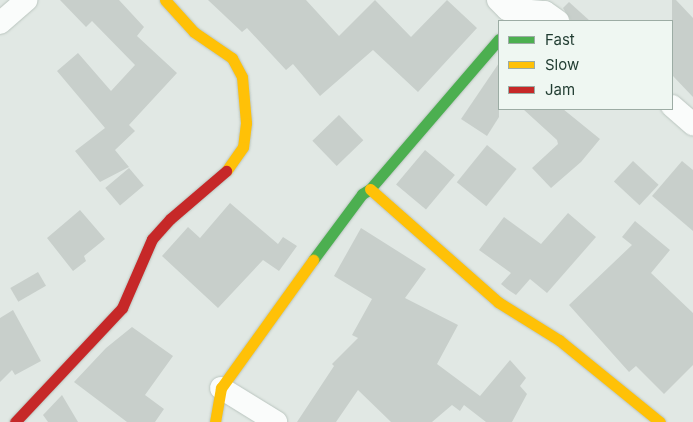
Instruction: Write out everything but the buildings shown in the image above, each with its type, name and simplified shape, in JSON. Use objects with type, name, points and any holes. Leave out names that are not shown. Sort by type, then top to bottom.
[{"type":"street","points":[[0,23],[26,0]]},
{"type":"street","points":[[15,422],[122,308],[152,239],[170,219],[230,168],[243,147],[246,123],[242,77],[232,58],[194,32],[164,0]]},
{"type":"street","points":[[498,0],[515,16],[552,11]]},
{"type":"street","points":[[215,422],[221,388],[264,324],[362,194],[370,189],[498,39]]},
{"type":"street","points":[[673,107],[693,124]]},
{"type":"street","points":[[370,189],[498,302],[559,340],[660,422]]},
{"type":"street","points":[[221,388],[276,422]]},
{"type":"traffic: fast","points":[[313,260],[362,194],[370,189],[498,40]]},
{"type":"traffic: slow","points":[[165,0],[194,32],[232,58],[242,77],[246,123],[243,147],[226,171]]},
{"type":"traffic: slow","points":[[370,189],[498,302],[559,340],[660,422]]},
{"type":"traffic: slow","points":[[215,422],[221,388],[313,260]]},
{"type":"traffic: jam","points":[[15,422],[122,308],[152,239],[170,219],[226,171]]}]
